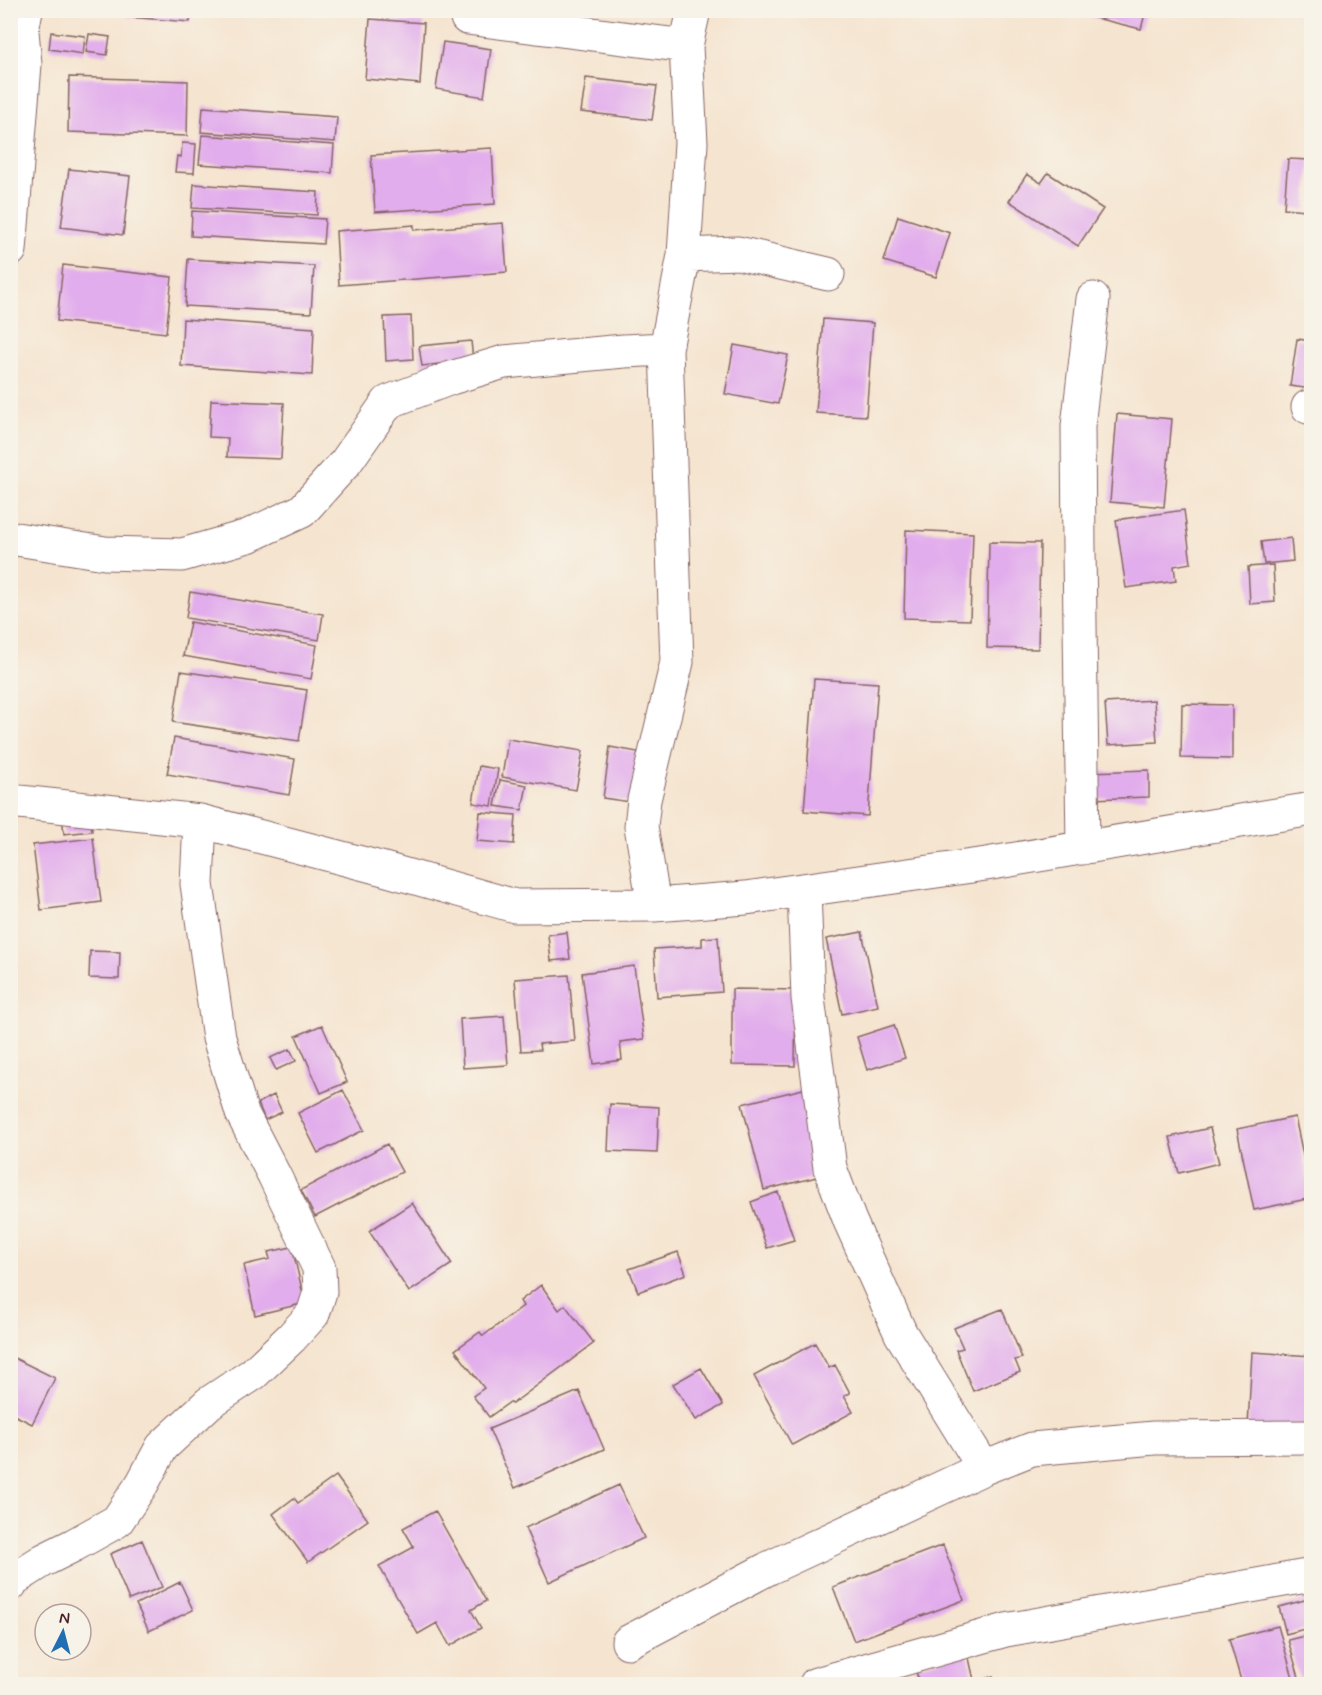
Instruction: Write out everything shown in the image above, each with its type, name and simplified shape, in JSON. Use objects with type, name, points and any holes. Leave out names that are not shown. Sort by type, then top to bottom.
[{"type":"street","points":[[10,250],[18,69],[26,10]]},
{"type":"street","points":[[654,905],[641,826],[644,800],[677,662],[666,349],[684,255],[691,143],[686,46],[694,10]]},
{"type":"street","points":[[466,18],[686,46]]},
{"type":"street","points":[[684,255],[738,253],[828,274]]},
{"type":"street","points":[[1083,848],[1078,426],[1093,299]]},
{"type":"street","points":[[10,538],[105,553],[182,555],[248,536],[302,511],[346,462],[388,402],[451,378],[504,362],[666,349]]},
{"type":"street","points":[[10,801],[200,821],[515,906],[654,905],[746,898],[986,864],[1311,809]]},
{"type":"street","points":[[10,1585],[14,1579],[44,1560],[117,1521],[142,1484],[162,1447],[209,1403],[253,1374],[291,1338],[313,1314],[320,1292],[319,1268],[242,1113],[219,1038],[197,884],[200,821]]},
{"type":"street","points":[[804,890],[808,998],[830,1168],[850,1221],[901,1334],[984,1468]]},
{"type":"street","points":[[628,1642],[769,1568],[984,1468],[1032,1449],[1154,1438],[1311,1437]]},
{"type":"street","points":[[816,1684],[1006,1630],[1311,1575]]},
{"type":"building","points":[[129,10],[192,10],[190,22],[128,17]]},
{"type":"building","points":[[1088,10],[1146,10],[1141,29],[1087,16]]},
{"type":"building","points":[[370,19],[424,23],[420,84],[365,79]]},
{"type":"building","points":[[51,32],[85,36],[83,54],[49,49]]},
{"type":"building","points":[[89,34],[110,37],[107,55],[86,52]]},
{"type":"building","points":[[443,42],[491,49],[484,97],[436,89]]},
{"type":"building","points":[[69,77],[188,81],[187,136],[68,132]]},
{"type":"building","points":[[586,78],[657,86],[652,120],[581,112]]},
{"type":"building","points":[[203,107],[337,117],[335,142],[201,132]]},
{"type":"building","points":[[202,135],[334,145],[332,173],[199,164]]},
{"type":"building","points":[[182,143],[196,144],[194,173],[175,172],[177,156],[181,157]]},
{"type":"building","points":[[492,148],[495,204],[375,212],[371,155]]},
{"type":"building","points":[[1288,159],[1310,160],[1306,210],[1284,208]]},
{"type":"building","points":[[69,169],[130,176],[123,235],[61,227]]},
{"type":"building","points":[[1048,173],[1103,209],[1078,246],[1009,201],[1027,174],[1041,183]]},
{"type":"building","points":[[194,184],[318,192],[317,215],[192,208]]},
{"type":"building","points":[[192,211],[325,219],[323,244],[191,236]]},
{"type":"building","points":[[898,216],[950,233],[936,277],[884,261]]},
{"type":"building","points":[[503,223],[507,272],[339,285],[336,231],[414,225],[414,230]]},
{"type":"building","points":[[188,259],[314,266],[311,313],[185,306]]},
{"type":"building","points":[[63,265],[172,277],[166,333],[57,321]]},
{"type":"building","points":[[411,316],[413,359],[386,361],[384,317]]},
{"type":"building","points":[[183,319],[314,328],[312,375],[181,366]]},
{"type":"building","points":[[823,319],[873,323],[866,416],[816,413]]},
{"type":"building","points":[[1297,339],[1312,341],[1312,389],[1290,386]]},
{"type":"building","points":[[471,341],[473,360],[422,366],[419,346]]},
{"type":"building","points":[[734,345],[788,355],[778,404],[725,394]]},
{"type":"building","points":[[211,400],[284,403],[281,459],[227,457],[228,438],[209,437]]},
{"type":"building","points":[[1117,414],[1172,419],[1164,507],[1110,502]]},
{"type":"building","points":[[1184,510],[1191,563],[1174,566],[1176,581],[1126,588],[1116,520]]},
{"type":"building","points":[[906,530],[973,533],[970,620],[904,618]]},
{"type":"building","points":[[1291,538],[1293,561],[1264,564],[1261,542]]},
{"type":"building","points":[[989,542],[1040,543],[1038,649],[987,648]]},
{"type":"building","points":[[1273,565],[1275,602],[1250,604],[1248,567]]},
{"type":"building","points":[[190,592],[323,614],[319,640],[186,618]]},
{"type":"building","points":[[190,622],[317,645],[311,679],[183,656]]},
{"type":"building","points":[[181,671],[307,690],[299,741],[173,722]]},
{"type":"building","points":[[814,679],[878,683],[868,816],[804,811]]},
{"type":"building","points":[[1154,700],[1157,742],[1108,745],[1105,703]]},
{"type":"building","points":[[1182,704],[1232,705],[1232,759],[1181,758]]},
{"type":"building","points":[[174,738],[295,759],[289,795],[167,774]]},
{"type":"building","points":[[508,739],[583,751],[576,790],[502,777]]},
{"type":"building","points":[[610,747],[638,752],[630,802],[603,798]]},
{"type":"building","points":[[479,766],[498,769],[492,806],[473,803]]},
{"type":"building","points":[[1149,770],[1149,797],[1090,799],[1089,772]]},
{"type":"building","points":[[500,780],[527,785],[522,810],[495,806]]},
{"type":"building","points":[[480,812],[516,815],[514,844],[477,841]]},
{"type":"building","points":[[90,813],[92,831],[64,834],[62,816]]},
{"type":"building","points":[[93,838],[101,902],[41,910],[33,845]]},
{"type":"building","points":[[567,932],[570,959],[551,961],[548,935]]},
{"type":"building","points":[[862,932],[878,1006],[842,1014],[826,939]]},
{"type":"building","points":[[718,937],[722,992],[657,997],[654,949],[702,946],[702,938]]},
{"type":"building","points":[[90,951],[120,952],[119,979],[89,978]]},
{"type":"building","points":[[634,966],[644,1039],[620,1042],[622,1060],[594,1064],[582,973]]},
{"type":"building","points":[[569,975],[575,1041],[539,1044],[540,1050],[521,1051],[515,979]]},
{"type":"building","points":[[732,989],[796,990],[795,1066],[732,1065]]},
{"type":"building","points":[[504,1016],[508,1065],[463,1068],[460,1019]]},
{"type":"building","points":[[322,1025],[347,1082],[321,1093],[296,1036]]},
{"type":"building","points":[[894,1025],[905,1058],[867,1070],[857,1037]]},
{"type":"building","points":[[290,1049],[296,1061],[276,1070],[270,1058]]},
{"type":"building","points":[[803,1089],[825,1175],[764,1190],[742,1104]]},
{"type":"building","points":[[343,1090],[364,1130],[318,1153],[298,1113]]},
{"type":"building","points":[[274,1095],[282,1112],[265,1120],[258,1103]]},
{"type":"building","points":[[610,1104],[659,1107],[657,1153],[608,1151]]},
{"type":"building","points":[[1295,1117],[1312,1198],[1254,1210],[1237,1129]]},
{"type":"building","points":[[1210,1128],[1219,1163],[1179,1173],[1170,1137]]},
{"type":"building","points":[[387,1144],[402,1172],[315,1217],[301,1190]]},
{"type":"building","points":[[778,1192],[794,1240],[767,1248],[751,1202]]},
{"type":"building","points":[[412,1203],[452,1264],[409,1292],[369,1231]]},
{"type":"building","points":[[292,1247],[305,1303],[255,1315],[244,1265],[270,1259],[268,1252]]},
{"type":"building","points":[[678,1252],[686,1274],[638,1292],[629,1269]]},
{"type":"building","points":[[541,1285],[559,1310],[565,1305],[594,1343],[512,1404],[510,1402],[489,1417],[473,1396],[484,1388],[455,1350],[480,1332],[483,1336],[523,1306],[520,1301]]},
{"type":"building","points":[[1002,1309],[1022,1358],[1015,1360],[1020,1372],[973,1391],[956,1350],[963,1348],[954,1328]]},
{"type":"building","points":[[815,1343],[829,1368],[835,1365],[850,1393],[844,1396],[853,1412],[792,1445],[754,1376]]},
{"type":"building","points":[[1252,1352],[1312,1356],[1312,1429],[1248,1426]]},
{"type":"building","points":[[10,1356],[55,1378],[32,1424],[10,1413]]},
{"type":"building","points":[[701,1368],[723,1405],[696,1420],[673,1384]]},
{"type":"building","points":[[579,1391],[604,1449],[515,1488],[489,1429]]},
{"type":"building","points":[[336,1476],[368,1520],[308,1562],[273,1514],[294,1498],[298,1503]]},
{"type":"building","points":[[619,1485],[644,1538],[549,1582],[525,1528]]},
{"type":"building","points":[[435,1511],[486,1601],[471,1610],[481,1628],[450,1646],[437,1623],[418,1634],[379,1566],[414,1547],[403,1528]]},
{"type":"building","points":[[142,1540],[162,1587],[129,1600],[110,1554]]},
{"type":"building","points":[[943,1545],[964,1600],[854,1641],[833,1587]]},
{"type":"building","points":[[180,1582],[193,1610],[149,1631],[136,1604]]},
{"type":"building","points":[[1312,1598],[1312,1627],[1286,1634],[1279,1607]]},
{"type":"building","points":[[1278,1626],[1294,1681],[1283,1684],[1242,1684],[1229,1639]]},
{"type":"building","points":[[1312,1634],[1312,1684],[1301,1684],[1288,1640]]},
{"type":"building","points":[[968,1654],[974,1680],[954,1684],[919,1684],[915,1666]]},
{"type":"building","points":[[993,1676],[996,1684],[969,1684]]}]
